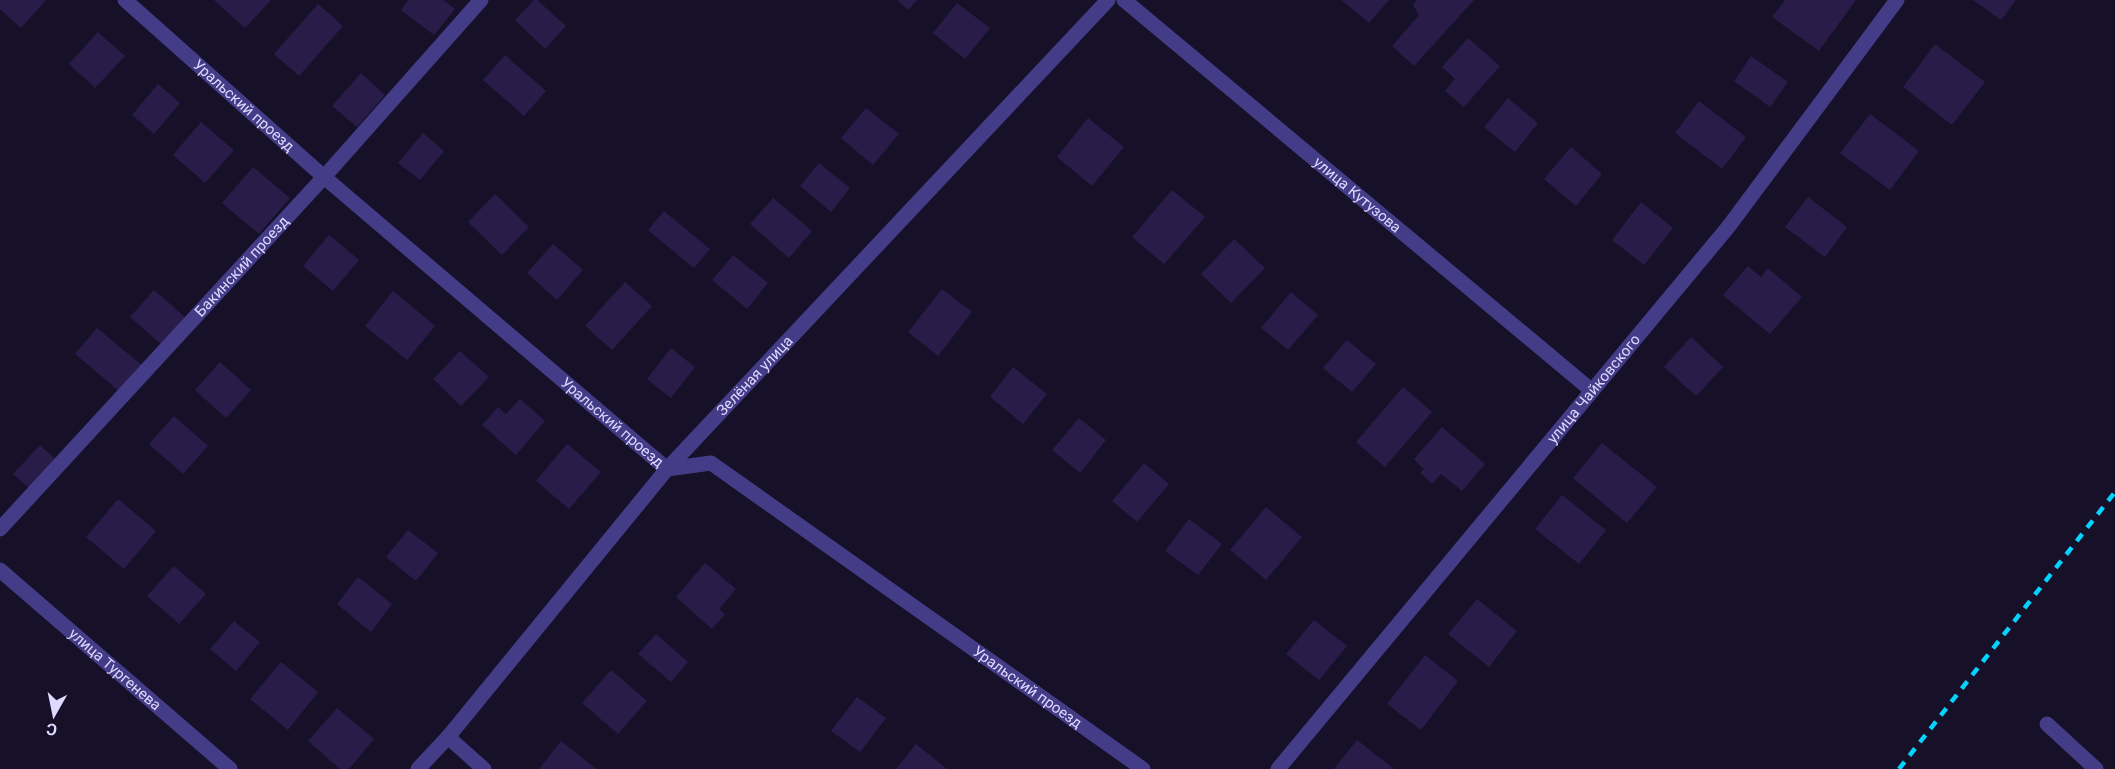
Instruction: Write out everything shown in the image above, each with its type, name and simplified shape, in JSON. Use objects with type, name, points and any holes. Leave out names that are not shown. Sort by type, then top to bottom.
[{"type":"street","name":"Уральский проезд","points":[[125,0],[324,177],[668,469],[711,463],[1143,769]]},
{"type":"street","name":"Бакинский проезд","points":[[0,529],[324,177],[481,0]]},
{"type":"street","name":"Зелёная улица","points":[[418,769],[448,737],[668,469],[1108,0]]},
{"type":"street","name":"улица Кутузова","points":[[1124,0],[1591,390]]},
{"type":"street","name":"улица Чайковского","points":[[1278,769],[1728,226],[1894,1]]},
{"type":"street","name":"улица Тургенева","points":[[0,570],[230,769]]},
{"type":"street","points":[[2047,724],[2097,769]]},
{"type":"street","points":[[448,737],[484,769]]},
{"type":"building","points":[[0,0],[46,0],[21,28],[0,9]]},
{"type":"building","points":[[214,0],[271,0],[245,28]]},
{"type":"building","points":[[408,0],[443,0],[455,9],[434,35],[401,10]]},
{"type":"building","points":[[534,0],[537,0],[566,26],[545,49],[515,20]]},
{"type":"building","points":[[897,0],[917,0],[908,10]]},
{"type":"building","points":[[1341,0],[1389,0],[1369,23]]},
{"type":"building","points":[[1417,0],[1474,0],[1414,66],[1392,46],[1419,15],[1413,5]]},
{"type":"building","points":[[1785,0],[1856,0],[1819,51],[1772,17]]},
{"type":"building","points":[[1973,0],[2016,0],[2001,20]]},
{"type":"building","points":[[957,3],[990,28],[965,59],[933,33]]},
{"type":"building","points":[[318,4],[343,26],[299,76],[274,54]]},
{"type":"building","points":[[98,32],[125,56],[95,88],[69,64]]},
{"type":"building","points":[[1468,38],[1500,66],[1464,107],[1445,91],[1455,79],[1442,67]]},
{"type":"building","points":[[1935,44],[1985,82],[1952,125],[1903,87]]},
{"type":"building","points":[[505,55],[546,91],[524,116],[483,80]]},
{"type":"building","points":[[1751,56],[1788,82],[1770,107],[1734,81]]},
{"type":"building","points":[[361,73],[385,95],[357,127],[332,106]]},
{"type":"building","points":[[158,84],[180,103],[154,134],[132,115]]},
{"type":"building","points":[[1508,98],[1538,123],[1515,152],[1484,127]]},
{"type":"building","points":[[1699,101],[1746,137],[1722,169],[1675,133]]},
{"type":"building","points":[[866,108],[899,134],[873,165],[841,138]]},
{"type":"building","points":[[1870,114],[1919,151],[1890,190],[1840,153]]},
{"type":"building","points":[[1088,118],[1124,147],[1092,186],[1057,157]]},
{"type":"building","points":[[201,122],[234,150],[205,183],[173,155]]},
{"type":"building","points":[[423,133],[444,151],[420,180],[398,163]]},
{"type":"building","points":[[1571,147],[1602,174],[1576,206],[1544,179]]},
{"type":"building","points":[[819,163],[850,188],[831,212],[800,186]]},
{"type":"building","points":[[253,167],[290,198],[259,234],[222,203]]},
{"type":"building","points":[[1172,190],[1205,217],[1164,264],[1132,237]]},
{"type":"building","points":[[495,194],[529,227],[502,255],[468,222]]},
{"type":"building","points":[[1808,197],[1847,227],[1825,257],[1785,227]]},
{"type":"building","points":[[773,198],[812,231],[789,258],[750,224]]},
{"type":"building","points":[[1641,202],[1673,228],[1644,265],[1612,240]]},
{"type":"building","points":[[664,211],[710,249],[694,268],[648,230]]},
{"type":"building","points":[[329,235],[359,260],[333,291],[303,266]]},
{"type":"building","points":[[1234,239],[1265,268],[1231,303],[1201,274]]},
{"type":"building","points":[[553,244],[583,270],[557,300],[527,273]]},
{"type":"building","points":[[733,255],[768,283],[747,309],[712,280]]},
{"type":"building","points":[[1748,266],[1761,277],[1768,268],[1802,297],[1770,334],[1723,295]]},
{"type":"building","points":[[625,282],[652,306],[612,350],[585,326]]},
{"type":"building","points":[[942,289],[972,312],[938,356],[908,332]]},
{"type":"building","points":[[154,290],[186,318],[162,345],[130,317]]},
{"type":"building","points":[[393,291],[435,326],[407,360],[365,326]]},
{"type":"building","points":[[1291,292],[1318,315],[1288,350],[1261,328]]},
{"type":"building","points":[[97,328],[143,366],[121,393],[75,354]]},
{"type":"building","points":[[1691,337],[1723,367],[1696,396],[1664,367]]},
{"type":"building","points":[[1347,340],[1376,364],[1352,392],[1323,368]]},
{"type":"building","points":[[671,348],[695,367],[671,398],[647,379]]},
{"type":"building","points":[[460,351],[489,377],[461,406],[433,379]]},
{"type":"building","points":[[220,362],[251,390],[226,418],[195,390]]},
{"type":"building","points":[[1013,367],[1047,394],[1023,424],[990,397]]},
{"type":"building","points":[[1403,387],[1432,412],[1385,467],[1356,442]]},
{"type":"building","points":[[520,399],[545,421],[516,455],[482,425],[498,407],[506,414]]},
{"type":"building","points":[[174,416],[208,446],[183,474],[149,444]]},
{"type":"building","points":[[1079,418],[1106,440],[1080,473],[1052,450]]},
{"type":"building","points":[[1442,427],[1485,464],[1462,491],[1441,474],[1432,484],[1420,473],[1424,469],[1414,459]]},
{"type":"building","points":[[1602,443],[1657,487],[1627,523],[1573,478]]},
{"type":"building","points":[[567,444],[601,472],[569,509],[536,481]]},
{"type":"building","points":[[40,445],[58,462],[31,490],[13,474]]},
{"type":"building","points":[[1144,463],[1169,484],[1137,522],[1112,501]]},
{"type":"building","points":[[1562,495],[1606,530],[1579,564],[1535,529]]},
{"type":"building","points":[[118,499],[156,531],[124,569],[86,537]]},
{"type":"building","points":[[1266,507],[1302,537],[1266,580],[1230,550]]},
{"type":"building","points":[[1189,519],[1222,544],[1198,575],[1165,551]]},
{"type":"building","points":[[408,530],[438,553],[416,581],[386,557]]},
{"type":"building","points":[[705,563],[736,589],[719,609],[725,614],[712,629],[676,597]]},
{"type":"building","points":[[174,566],[206,594],[179,624],[147,596]]},
{"type":"building","points":[[358,577],[392,604],[371,632],[337,604]]},
{"type":"building","points":[[1477,599],[1517,631],[1489,667],[1448,634]]},
{"type":"building","points":[[1314,620],[1347,646],[1319,680],[1286,654]]},
{"type":"building","points":[[234,621],[260,642],[236,671],[210,649]]},
{"type":"building","points":[[656,634],[688,662],[671,682],[638,654]]},
{"type":"building","points":[[1425,655],[1458,681],[1421,730],[1387,704]]},
{"type":"building","points":[[281,662],[318,692],[288,730],[250,699]]},
{"type":"building","points":[[611,670],[647,701],[618,734],[582,703]]},
{"type":"building","points":[[857,697],[886,718],[860,752],[831,731]]},
{"type":"building","points":[[337,708],[374,739],[349,769],[340,769],[308,741]]},
{"type":"building","points":[[1357,740],[1394,769],[1334,769]]},
{"type":"building","points":[[561,741],[596,769],[539,769]]},
{"type":"building","points":[[916,744],[947,769],[896,769]]},
{"type":"railway","points":[[1899,769],[2115,492]]}]
